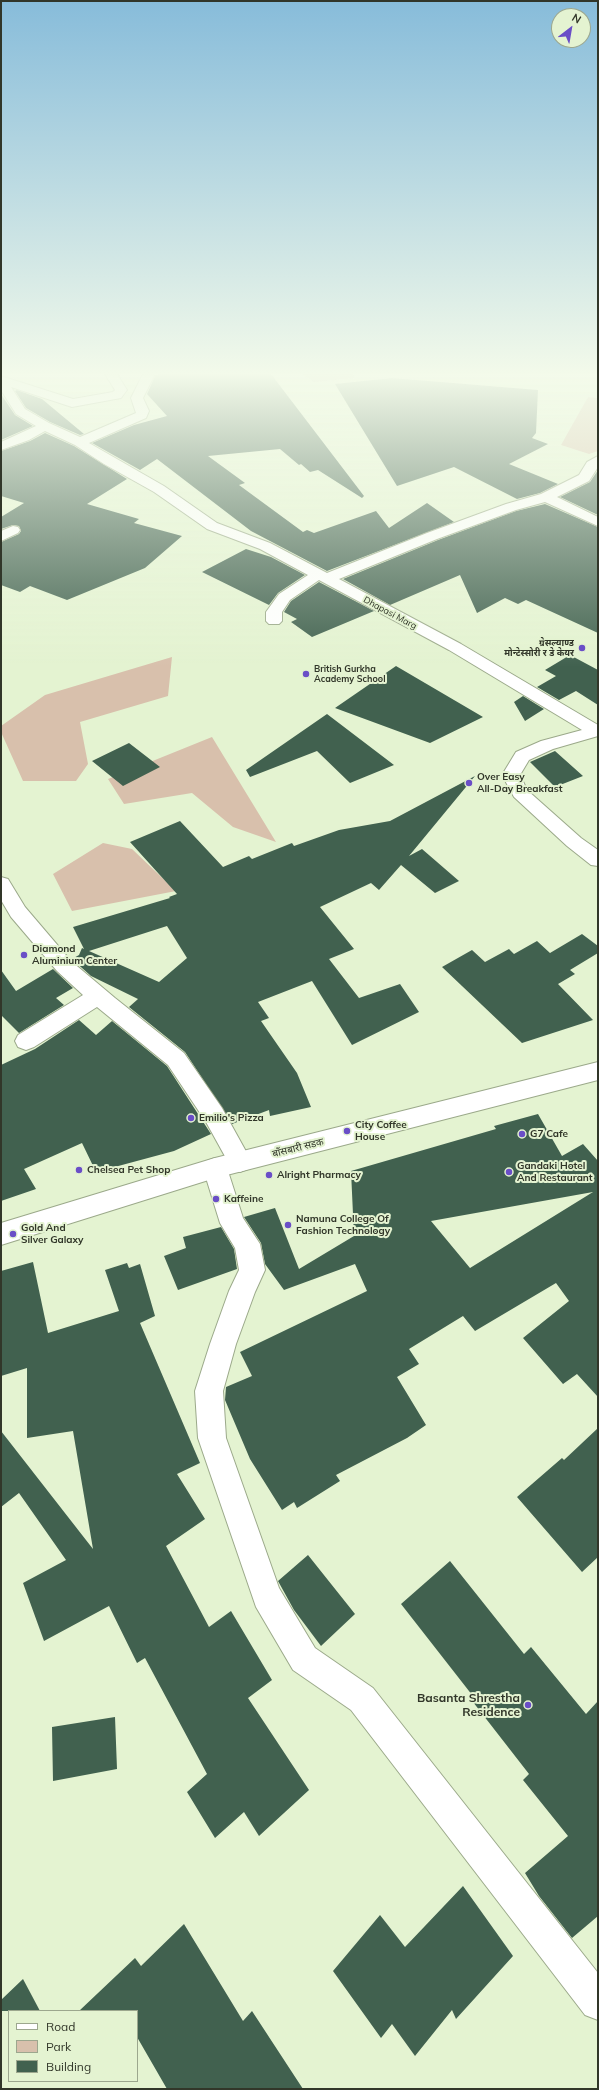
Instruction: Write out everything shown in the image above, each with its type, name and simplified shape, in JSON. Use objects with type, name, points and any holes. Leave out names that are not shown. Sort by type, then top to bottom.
[{"type":"street","name":"Dhapasi Marg","points":[[127,472],[158,489],[212,526],[265,546],[455,647],[597,731]]},
{"type":"street","points":[[274,621],[274,612],[284,597],[322,577],[468,522],[546,497],[584,478],[588,472]]},
{"type":"street","points":[[546,497],[598,522]]},
{"type":"street","name":"Dhapasi Marg","points":[[597,731],[547,745],[522,756],[511,775],[520,792],[574,842],[598,860]]},
{"type":"street","points":[[1,884],[18,912],[64,966],[98,996],[176,1059],[214,1115],[228,1165],[232,1223],[247,1244],[252,1270],[226,1336],[209,1391],[212,1438],[267,1596],[304,1659],[362,1699],[598,2002]]},
{"type":"street","points":[[26,1042],[98,996]]},
{"type":"street","name":"बाँसबारी सडक","points":[[1,1234],[228,1165],[598,1071]]},
{"type":"green space","points":[[172,657],[168,696],[80,722],[88,764],[76,781],[23,781],[1,732],[1,726],[45,695]]},
{"type":"green space","points":[[212,737],[276,842],[233,827],[192,793],[124,804],[108,779]]},
{"type":"green space","points":[[103,843],[132,849],[176,891],[72,911],[53,874]]},
{"type":"building","points":[[1,472],[115,472],[127,479],[87,504],[139,519],[134,523],[182,536],[145,568],[67,600],[30,586],[20,592],[1,585],[1,542],[19,534],[21,531],[19,526],[13,525],[1,529],[1,517],[24,503],[1,496]]},
{"type":"building","points":[[173,472],[229,472],[245,483],[239,485],[303,532],[307,530],[314,533],[376,511],[389,528],[427,503],[454,522],[327,571],[251,531]]},
{"type":"building","points":[[320,472],[345,472],[364,496],[362,498]]},
{"type":"building","points":[[388,472],[440,472],[397,486]]},
{"type":"building","points":[[463,472],[527,472],[558,484],[540,493],[517,499]]},
{"type":"building","points":[[598,472],[598,515],[560,497],[590,482]]},
{"type":"building","points":[[545,504],[598,527],[598,633],[526,600],[518,604],[505,598],[477,613],[460,575],[390,605],[343,579],[438,540],[516,511]]},
{"type":"building","points":[[246,549],[271,557],[305,575],[278,593],[269,605],[202,572]]},
{"type":"building","points":[[319,582],[374,611],[312,637],[291,622],[297,619],[284,612],[291,601]]},
{"type":"building","points":[[570,655],[598,670],[598,705],[576,691],[559,700],[537,687],[556,676],[545,670]]},
{"type":"building","points":[[396,666],[483,717],[430,743],[335,708]]},
{"type":"building","points":[[523,696],[544,709],[525,721],[514,702]]},
{"type":"building","points":[[327,714],[394,765],[350,783],[317,751],[250,777],[246,770]]},
{"type":"building","points":[[129,743],[160,767],[123,786],[92,761]]},
{"type":"building","points":[[555,751],[583,776],[555,787],[530,762]]},
{"type":"building","points":[[475,776],[409,856],[422,849],[459,881],[435,893],[401,865],[379,890],[371,883],[320,907],[354,949],[329,959],[359,998],[400,984],[419,1012],[352,1045],[312,981],[258,1002],[269,1018],[261,1021],[297,1073],[311,1107],[270,1116],[269,1110],[232,1124],[185,1052],[129,1007],[138,999],[91,976],[72,959],[79,955],[82,948],[84,949],[73,927],[170,898],[169,897],[177,894],[130,842],[180,821],[223,867],[249,856],[252,859],[292,843],[294,846],[339,830],[390,821]],"holes":[[[167,926],[187,958],[159,982],[89,951]]]},
{"type":"building","points":[[582,934],[598,946],[598,953],[570,970],[575,974],[558,984],[593,1020],[522,1043],[442,967],[472,950],[485,962],[509,949],[514,954],[537,941],[550,953]]},
{"type":"building","points":[[53,969],[73,988],[56,998],[64,1005],[19,1033],[1,1015],[1,970],[16,991]]},
{"type":"building","points":[[79,1020],[96,1035],[112,1021],[167,1066],[211,1134],[174,1151],[96,1172],[82,1143],[24,1169],[36,1189],[1,1201],[1,1065],[35,1049]]},
{"type":"building","points":[[538,1114],[562,1156],[583,1144],[598,1161],[598,1397],[577,1374],[563,1384],[523,1338],[569,1301],[556,1283],[475,1331],[463,1316],[409,1349],[419,1364],[397,1377],[426,1425],[407,1438],[336,1475],[340,1481],[297,1508],[294,1502],[282,1510],[250,1459],[225,1400],[226,1387],[252,1376],[240,1352],[367,1291],[355,1264],[284,1290],[265,1264],[261,1243],[244,1217],[275,1208],[299,1269],[354,1236],[351,1171],[496,1129],[494,1126]],"holes":[[[593,1192],[470,1268],[431,1221]]]},
{"type":"building","points":[[221,1227],[234,1249],[237,1269],[178,1290],[164,1256],[186,1248],[183,1237]]},
{"type":"building","points":[[33,1262],[48,1333],[119,1311],[105,1270],[127,1263],[129,1268],[140,1264],[155,1316],[140,1323],[200,1463],[177,1474],[205,1519],[166,1546],[209,1627],[231,1611],[272,1680],[248,1698],[309,1790],[259,1836],[244,1812],[215,1838],[187,1792],[207,1774],[145,1658],[137,1663],[109,1606],[44,1641],[23,1583],[66,1560],[19,1493],[1,1507],[1,1431],[93,1549],[73,1431],[27,1438],[27,1368],[1,1376],[1,1271]]},
{"type":"building","points":[[598,1428],[598,1557],[582,1572],[517,1497],[562,1458],[564,1460]]},
{"type":"building","points":[[308,1555],[355,1614],[321,1646],[294,1610],[278,1581]]},
{"type":"building","points":[[450,1561],[524,1654],[531,1647],[586,1714],[598,1701],[598,1916],[572,1938],[539,1896],[525,1873],[568,1836],[523,1780],[529,1774],[473,1702],[476,1700],[401,1604]]},
{"type":"building","points":[[115,1717],[117,1769],[53,1781],[52,1727]]},
{"type":"building","points":[[463,1886],[513,1956],[456,2019],[452,2010],[415,2056],[392,2024],[381,2038],[333,1971],[380,1915],[405,1947]]},
{"type":"building","points":[[184,1924],[243,2021],[252,2011],[303,2089],[167,2089],[138,2039],[138,2010],[80,2010],[135,1958],[141,1966]]},
{"type":"building","points":[[23,1979],[39,2010],[1,2011],[1,2000]]},
{"type":"place","name":"ग्रेसल्याण्ड मोन्टेस्सोरी र डे केयर","points":[[582,648]]},
{"type":"place","name":"British Gurkha Academy School","points":[[306,674]]},
{"type":"place","name":"Over Easy All-Day Breakfast","points":[[469,783]]},
{"type":"place","name":"Diamond Aluminium Center","points":[[24,955]]},
{"type":"place","name":"Emilio's Pizza","points":[[191,1118]]},
{"type":"place","name":"City Coffee House","points":[[347,1131]]},
{"type":"place","name":"G7 Cafe","points":[[522,1134]]},
{"type":"place","name":"Chelsea Pet Shop","points":[[79,1170]]},
{"type":"place","name":"Gandaki Hotel And Restaurant","points":[[509,1172]]},
{"type":"place","name":"Alright Pharmacy","points":[[269,1175]]},
{"type":"place","name":"Kaffeine","points":[[216,1199]]},
{"type":"place","name":"Namuna College Of Fashion Technology","points":[[288,1225]]},
{"type":"place","name":"Gold And Silver Galaxy","points":[[13,1234]]},
{"type":"place","name":"Basanta Shrestha Residence","points":[[528,1705]]}]
